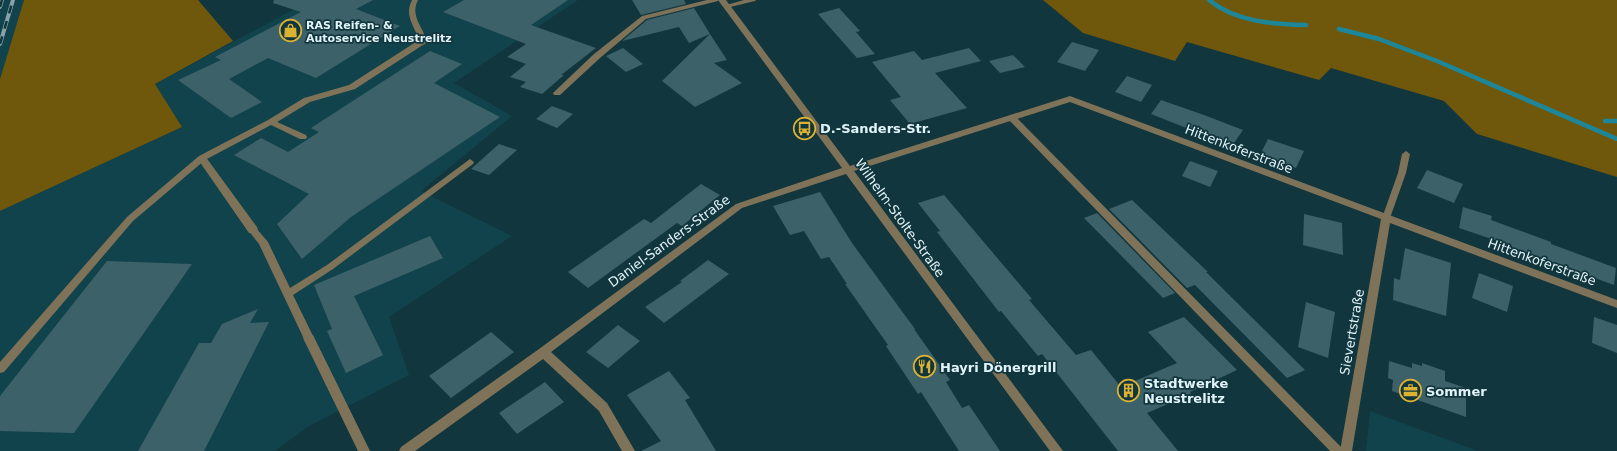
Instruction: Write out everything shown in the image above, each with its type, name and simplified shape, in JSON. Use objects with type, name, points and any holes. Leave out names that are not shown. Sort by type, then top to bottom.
[{"type":"street","name":"Wilhelm-Stolte-Straße","points":[[724,3],[848,169],[969,336],[1058,451]]},
{"type":"street","name":"Hittenkoferstraße","points":[[848,169],[1070,99],[1617,304]]},
{"type":"street","points":[[202,158],[253,230]]},
{"type":"street","name":"Daniel-Sanders-Straße","points":[[405,451],[543,352],[739,206],[848,169]]},
{"type":"street","name":"Sievertstraße","points":[[1346,451],[1386,218]]},
{"type":"street","points":[[309,338],[364,451]]},
{"type":"street","points":[[543,352],[603,407],[629,451]]},
{"type":"lane","points":[[0,369],[130,219],[202,158],[271,122],[307,100],[352,88],[423,41],[422,34],[413,23],[412,5],[415,0]]},
{"type":"lane","points":[[556,93],[597,56],[644,17],[716,0]]},
{"type":"lane","points":[[724,3],[752,0]]},
{"type":"lane","points":[[1012,118],[1337,451]]},
{"type":"lane","points":[[271,122],[303,137]]},
{"type":"lane","points":[[1386,218],[1402,173],[1406,154]]},
{"type":"lane","points":[[288,294],[330,266],[470,162]]},
{"type":"lane","points":[[253,230],[263,242],[309,338]]},
{"type":"shaded area","points":[[0,0],[24,0],[0,79]]},
{"type":"shaded area","points":[[24,0],[198,0],[233,41],[155,84],[182,127],[0,211],[0,79]]},
{"type":"shaded area","points":[[311,0],[578,0],[454,83],[512,116],[421,191],[512,236],[389,317],[409,375],[309,426],[275,451],[0,451],[0,211],[182,127],[155,84]]},
{"type":"shaded area","points":[[1043,0],[1617,0],[1617,177],[1477,134],[1444,101],[1331,68],[1319,80],[1187,42],[1175,61],[1083,33]]},
{"type":"shaded area","points":[[1370,411],[1470,448],[1476,451],[1366,451]]},
{"type":"building","points":[[274,0],[373,0],[356,9],[400,26],[316,78],[268,58],[229,79],[262,102],[231,118],[178,80],[221,60],[215,57],[301,12],[273,3]]},
{"type":"building","points":[[464,0],[568,0],[531,25],[596,48],[561,75],[564,75],[542,94],[520,87],[526,82],[510,77],[526,64],[507,57],[526,44],[443,12]]},
{"type":"building","points":[[632,0],[684,0],[686,4],[641,15]]},
{"type":"building","points":[[694,8],[710,34],[689,43],[679,27],[622,41],[647,20]]},
{"type":"building","points":[[839,8],[860,31],[856,32],[875,54],[857,58],[818,14]]},
{"type":"building","points":[[710,34],[727,60],[714,63],[742,83],[695,107],[662,81]]},
{"type":"building","points":[[1072,42],[1099,50],[1085,71],[1057,62]]},
{"type":"building","points":[[623,48],[643,64],[626,72],[606,56]]},
{"type":"building","points":[[969,48],[981,61],[935,73],[967,108],[910,124],[890,100],[901,97],[872,62],[914,51],[922,60]]},
{"type":"building","points":[[430,51],[462,64],[434,83],[500,117],[351,217],[302,259],[277,224],[309,194],[234,155],[261,138],[288,152],[319,132],[311,128]]},
{"type":"building","points":[[1013,55],[1025,67],[1000,73],[989,61]]},
{"type":"building","points":[[1127,76],[1152,85],[1141,102],[1115,92]]},
{"type":"building","points":[[1161,100],[1243,130],[1232,146],[1151,114]]},
{"type":"building","points":[[552,106],[573,114],[557,128],[536,119]]},
{"type":"building","points":[[1268,139],[1304,151],[1296,168],[1260,155]]},
{"type":"building","points":[[499,144],[517,150],[489,175],[471,169]]},
{"type":"building","points":[[1190,161],[1218,171],[1210,187],[1182,176]]},
{"type":"building","points":[[1427,170],[1463,184],[1454,203],[1417,188]]},
{"type":"building","points":[[701,184],[720,195],[682,226],[677,223],[588,288],[568,272],[644,219],[651,223]]},
{"type":"building","points":[[820,192],[852,243],[915,329],[950,380],[946,382],[962,408],[969,405],[1000,451],[959,451],[921,392],[918,394],[886,346],[888,345],[845,284],[847,284],[829,257],[821,259],[804,231],[790,235],[773,206]]},
{"type":"building","points":[[944,195],[1032,299],[1029,300],[1076,355],[1091,350],[1121,387],[1177,363],[1148,332],[1184,317],[1237,370],[1190,392],[1191,394],[1147,413],[1178,451],[1118,451],[1042,354],[1038,356],[1001,311],[999,312],[937,232],[940,231],[918,203]]},
{"type":"building","points":[[1132,200],[1208,272],[1206,272],[1305,370],[1287,378],[1195,285],[1187,288],[1109,209]]},
{"type":"building","points":[[1463,207],[1492,216],[1491,220],[1616,268],[1614,285],[1512,248],[1512,246],[1459,228]]},
{"type":"building","points":[[1097,213],[1175,293],[1163,298],[1084,218]]},
{"type":"building","points":[[1304,214],[1342,223],[1343,255],[1303,245]]},
{"type":"building","points":[[430,236],[443,258],[354,296],[383,355],[346,373],[327,331],[332,329],[314,285]]},
{"type":"building","points":[[1405,248],[1451,263],[1446,316],[1393,300],[1394,278],[1400,280]]},
{"type":"building","points":[[708,260],[729,274],[664,323],[645,307],[682,282],[680,281]]},
{"type":"building","points":[[107,261],[192,264],[74,433],[0,431],[0,396]]},
{"type":"building","points":[[1479,273],[1513,286],[1507,312],[1472,298]]},
{"type":"building","points":[[1306,302],[1335,312],[1328,358],[1298,347]]},
{"type":"building","points":[[258,309],[250,323],[269,322],[204,451],[138,451],[199,343],[211,343],[222,324]]},
{"type":"building","points":[[1594,317],[1617,325],[1617,353],[1592,343]]},
{"type":"building","points":[[618,325],[640,341],[608,368],[586,352]]},
{"type":"building","points":[[491,332],[514,352],[451,398],[429,376]]},
{"type":"building","points":[[1389,361],[1412,368],[1412,363],[1422,366],[1422,363],[1445,371],[1445,381],[1466,388],[1466,417],[1392,391],[1393,380],[1388,378]]},
{"type":"building","points":[[669,371],[690,398],[685,400],[716,451],[641,451],[661,441],[627,395]]},
{"type":"building","points":[[545,382],[564,402],[517,434],[499,413]]},
{"type":"waterway","points":[[1209,0],[1231,13],[1243,17],[1280,24],[1306,25]]},
{"type":"waterway","points":[[1339,29],[1379,39],[1437,61],[1617,139]]},
{"type":"waterway","points":[[1605,121],[1617,121]]},
{"type":"railway","points":[[0,7],[2,0]]},
{"type":"railway","points":[[0,44],[13,0]]},
{"type":"place","name":"RAS Reifen- & Autoservice Neustrelitz","points":[[290,31]]},
{"type":"place","name":"D.-Sanders-Str.","points":[[805,128]]},
{"type":"place","name":"Hayri Dönergrill","points":[[925,367]]},
{"type":"place","name":"Stadtwerke Neustrelitz","points":[[1129,390]]},
{"type":"place","name":"Sommer","points":[[1411,391]]}]
